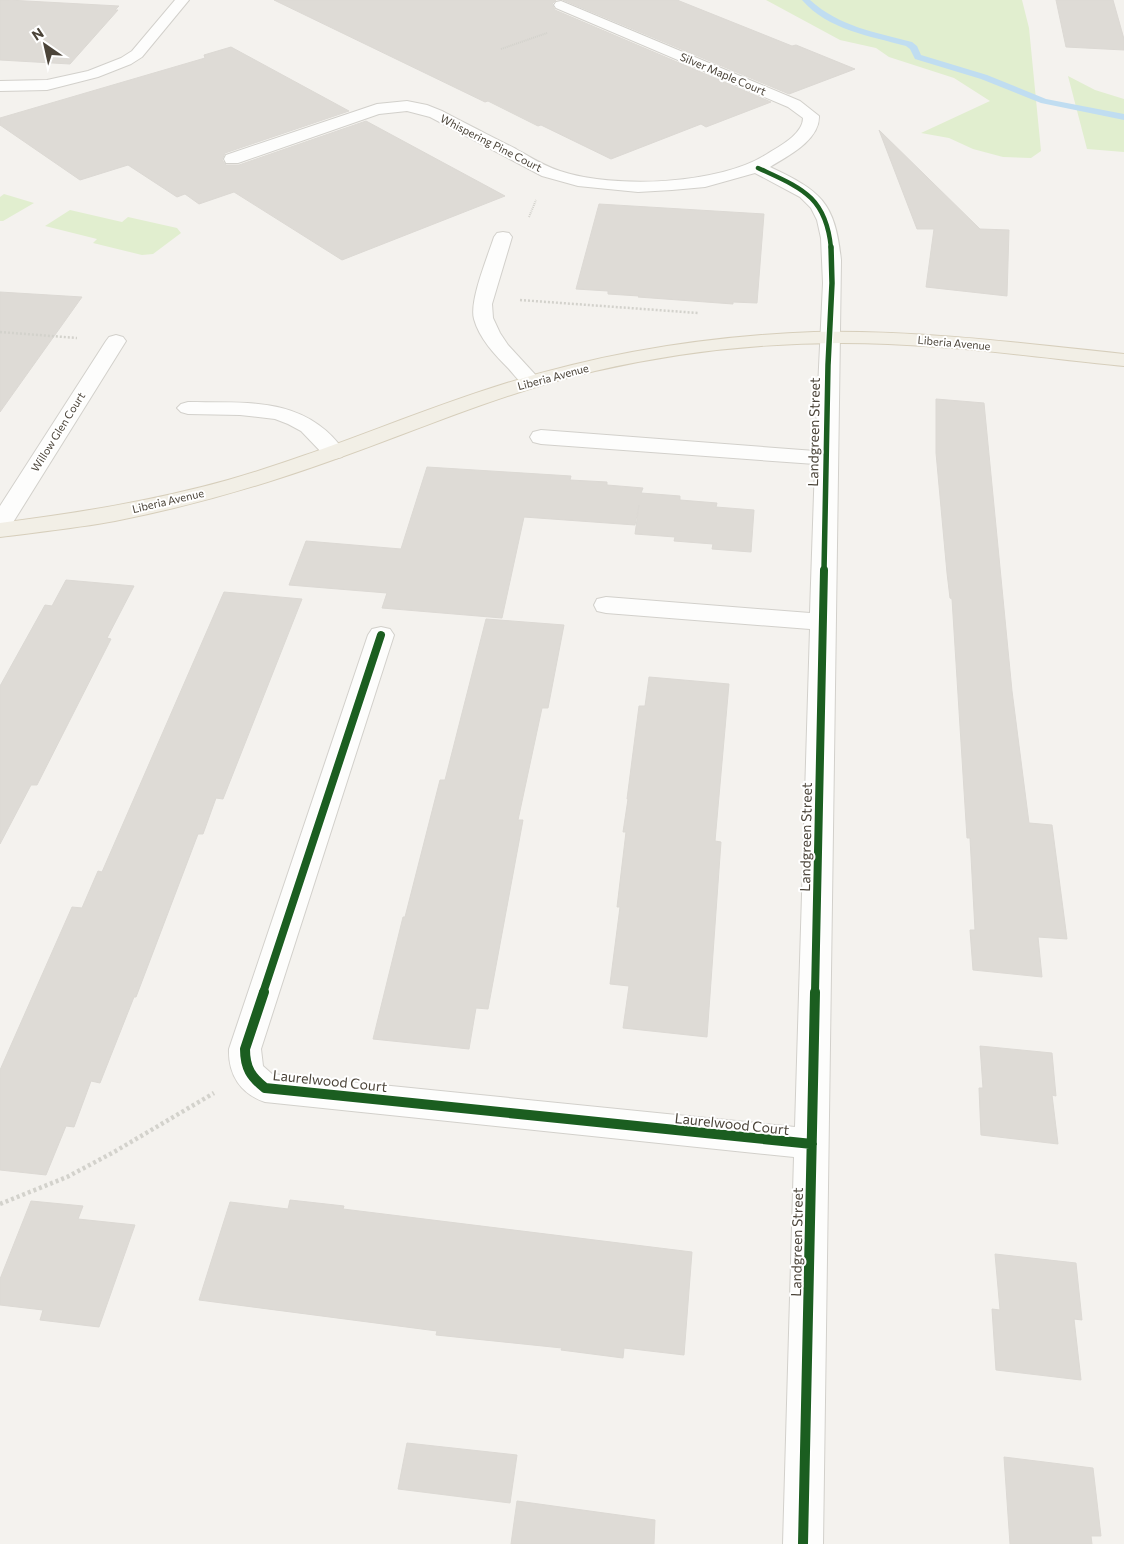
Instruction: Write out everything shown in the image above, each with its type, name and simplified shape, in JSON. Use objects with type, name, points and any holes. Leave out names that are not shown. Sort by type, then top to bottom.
[{"type":"main road","name":"Liberia Avenue","points":[[0,530],[112,514],[189,498],[276,472],[477,399],[532,382],[595,365],[672,351],[752,341],[829,337],[949,342],[1124,360]]},
{"type":"street","points":[[0,86],[47,85],[93,74],[126,61],[137,54],[182,0]]},
{"type":"street","name":"Silver Maple Court","points":[[561,5],[806,110],[811,116],[812,121],[806,132],[778,156],[758,168]]},
{"type":"street","name":"Whispering Pine Court","points":[[232,159],[377,109],[407,106],[421,108],[436,114],[544,170],[561,177],[586,182],[645,186],[686,184],[758,168]]},
{"type":"street","name":"Landgreen Street","points":[[758,168],[808,195],[820,208],[827,225],[833,264],[829,337],[803,1544]]},
{"type":"street","points":[[503,237],[482,304],[483,318],[490,334],[501,349],[532,382]]},
{"type":"street","name":"Willow Glen Court","points":[[0,524],[116,341]]},
{"type":"street","points":[[188,408],[278,412],[302,423],[316,433],[334,452]]},
{"type":"street","points":[[541,437],[827,458]]},
{"type":"street","points":[[606,604],[823,622]]},
{"type":"street","points":[[249,1073],[244,1064],[245,1049],[381,636]]},
{"type":"street","name":"Laurelwood Court","points":[[249,1073],[265,1088],[812,1144]]},
{"type":"path","points":[[503,237],[521,238],[540,188],[561,177]]},
{"type":"path","points":[[484,298],[698,313]]},
{"type":"path","points":[[0,332],[116,341]]},
{"type":"path","points":[[0,1204],[75,1173],[249,1073]]},
{"type":"green space","points":[[766,0],[1022,0],[1029,28],[1041,151],[1031,158],[1003,157],[973,149],[949,138],[921,133],[990,101],[954,78],[889,57],[876,48],[840,40]]},
{"type":"green space","points":[[1068,76],[1095,90],[1124,99],[1124,152],[1087,149]]},
{"type":"green space","points":[[4,194],[34,203],[0,221],[0,197]]},
{"type":"green space","points":[[70,210],[122,222],[128,217],[177,228],[181,233],[153,254],[142,255],[93,243],[97,239],[45,226]]},
{"type":"building","points":[[0,0],[119,6],[115,10],[118,10],[70,64],[0,60]]},
{"type":"building","points":[[274,0],[556,0],[552,4],[555,10],[771,102],[706,127],[701,124],[611,159],[488,101],[485,102]]},
{"type":"building","points":[[563,0],[677,0],[855,69],[789,94]]},
{"type":"building","points":[[1056,0],[1113,0],[1124,39],[1124,50],[1066,47]]},
{"type":"building","points":[[231,47],[349,111],[225,153],[222,160],[226,165],[239,165],[366,121],[505,196],[342,260],[234,192],[199,204],[185,194],[177,197],[128,165],[80,180],[0,125],[0,118],[205,58],[204,55]]},
{"type":"building","points":[[879,130],[980,229],[1009,230],[1007,296],[926,287],[934,229],[917,229]]},
{"type":"building","points":[[599,204],[764,214],[757,303],[733,302],[733,304],[638,297],[608,294],[608,291],[576,289]]},
{"type":"building","points":[[0,292],[82,297],[0,412]]},
{"type":"building","points":[[936,399],[984,403],[1012,691],[1029,823],[1052,825],[1067,939],[1038,937],[1042,977],[973,970],[970,930],[975,930],[970,838],[967,838],[952,599],[950,598],[947,573],[936,453]]},
{"type":"building","points":[[427,467],[571,476],[570,480],[607,482],[607,485],[643,488],[641,493],[680,496],[680,500],[717,503],[716,507],[754,510],[751,552],[712,549],[713,544],[674,541],[675,537],[635,534],[639,505],[635,525],[524,517],[502,618],[382,608],[387,593],[289,585],[306,541],[401,549]]},
{"type":"building","points":[[66,580],[134,586],[107,638],[111,639],[37,785],[31,785],[0,844],[0,686],[45,605],[52,606]]},
{"type":"building","points":[[224,592],[302,599],[223,799],[216,798],[203,834],[198,834],[136,997],[134,997],[100,1083],[91,1081],[74,1127],[66,1126],[46,1175],[0,1170],[0,1070],[72,907],[82,908],[98,871],[102,872]]},
{"type":"building","points":[[486,619],[564,625],[548,708],[542,708],[518,820],[523,820],[488,1009],[476,1008],[469,1049],[373,1039],[403,917],[405,917],[440,780],[445,780]]},
{"type":"building","points":[[649,677],[729,684],[715,841],[721,842],[707,1037],[623,1028],[629,986],[610,984],[620,907],[617,907],[626,832],[623,832],[627,799],[639,706],[645,706]]},
{"type":"building","points":[[980,1046],[1052,1053],[1056,1096],[1052,1095],[1058,1144],[981,1135],[979,1088],[983,1088]]},
{"type":"building","points":[[290,1200],[344,1206],[343,1209],[692,1252],[684,1355],[624,1348],[623,1358],[561,1350],[562,1348],[436,1335],[437,1331],[199,1300],[230,1202],[288,1209]]},
{"type":"building","points":[[31,1201],[83,1206],[78,1219],[135,1225],[99,1327],[40,1320],[43,1310],[0,1305],[0,1279]]},
{"type":"building","points":[[995,1254],[1076,1263],[1082,1320],[1074,1319],[1081,1380],[996,1370],[992,1309],[1000,1310]]},
{"type":"building","points":[[407,1443],[517,1455],[510,1503],[398,1489]]},
{"type":"building","points":[[1004,1457],[1093,1468],[1101,1536],[1091,1536],[1092,1544],[1010,1544]]},
{"type":"building","points":[[517,1501],[655,1520],[654,1544],[511,1544]]},
{"type":"waterway","points":[[806,0],[819,12],[841,25],[909,44],[914,48],[918,57],[984,77],[1044,101],[1124,117]]},
{"type":"cycle path","points":[[758,168],[799,188],[819,206],[826,220],[832,260],[828,365],[803,1544]]},
{"type":"cycle path","points":[[381,635],[245,1049],[245,1062],[248,1072],[265,1088],[812,1144]]}]
